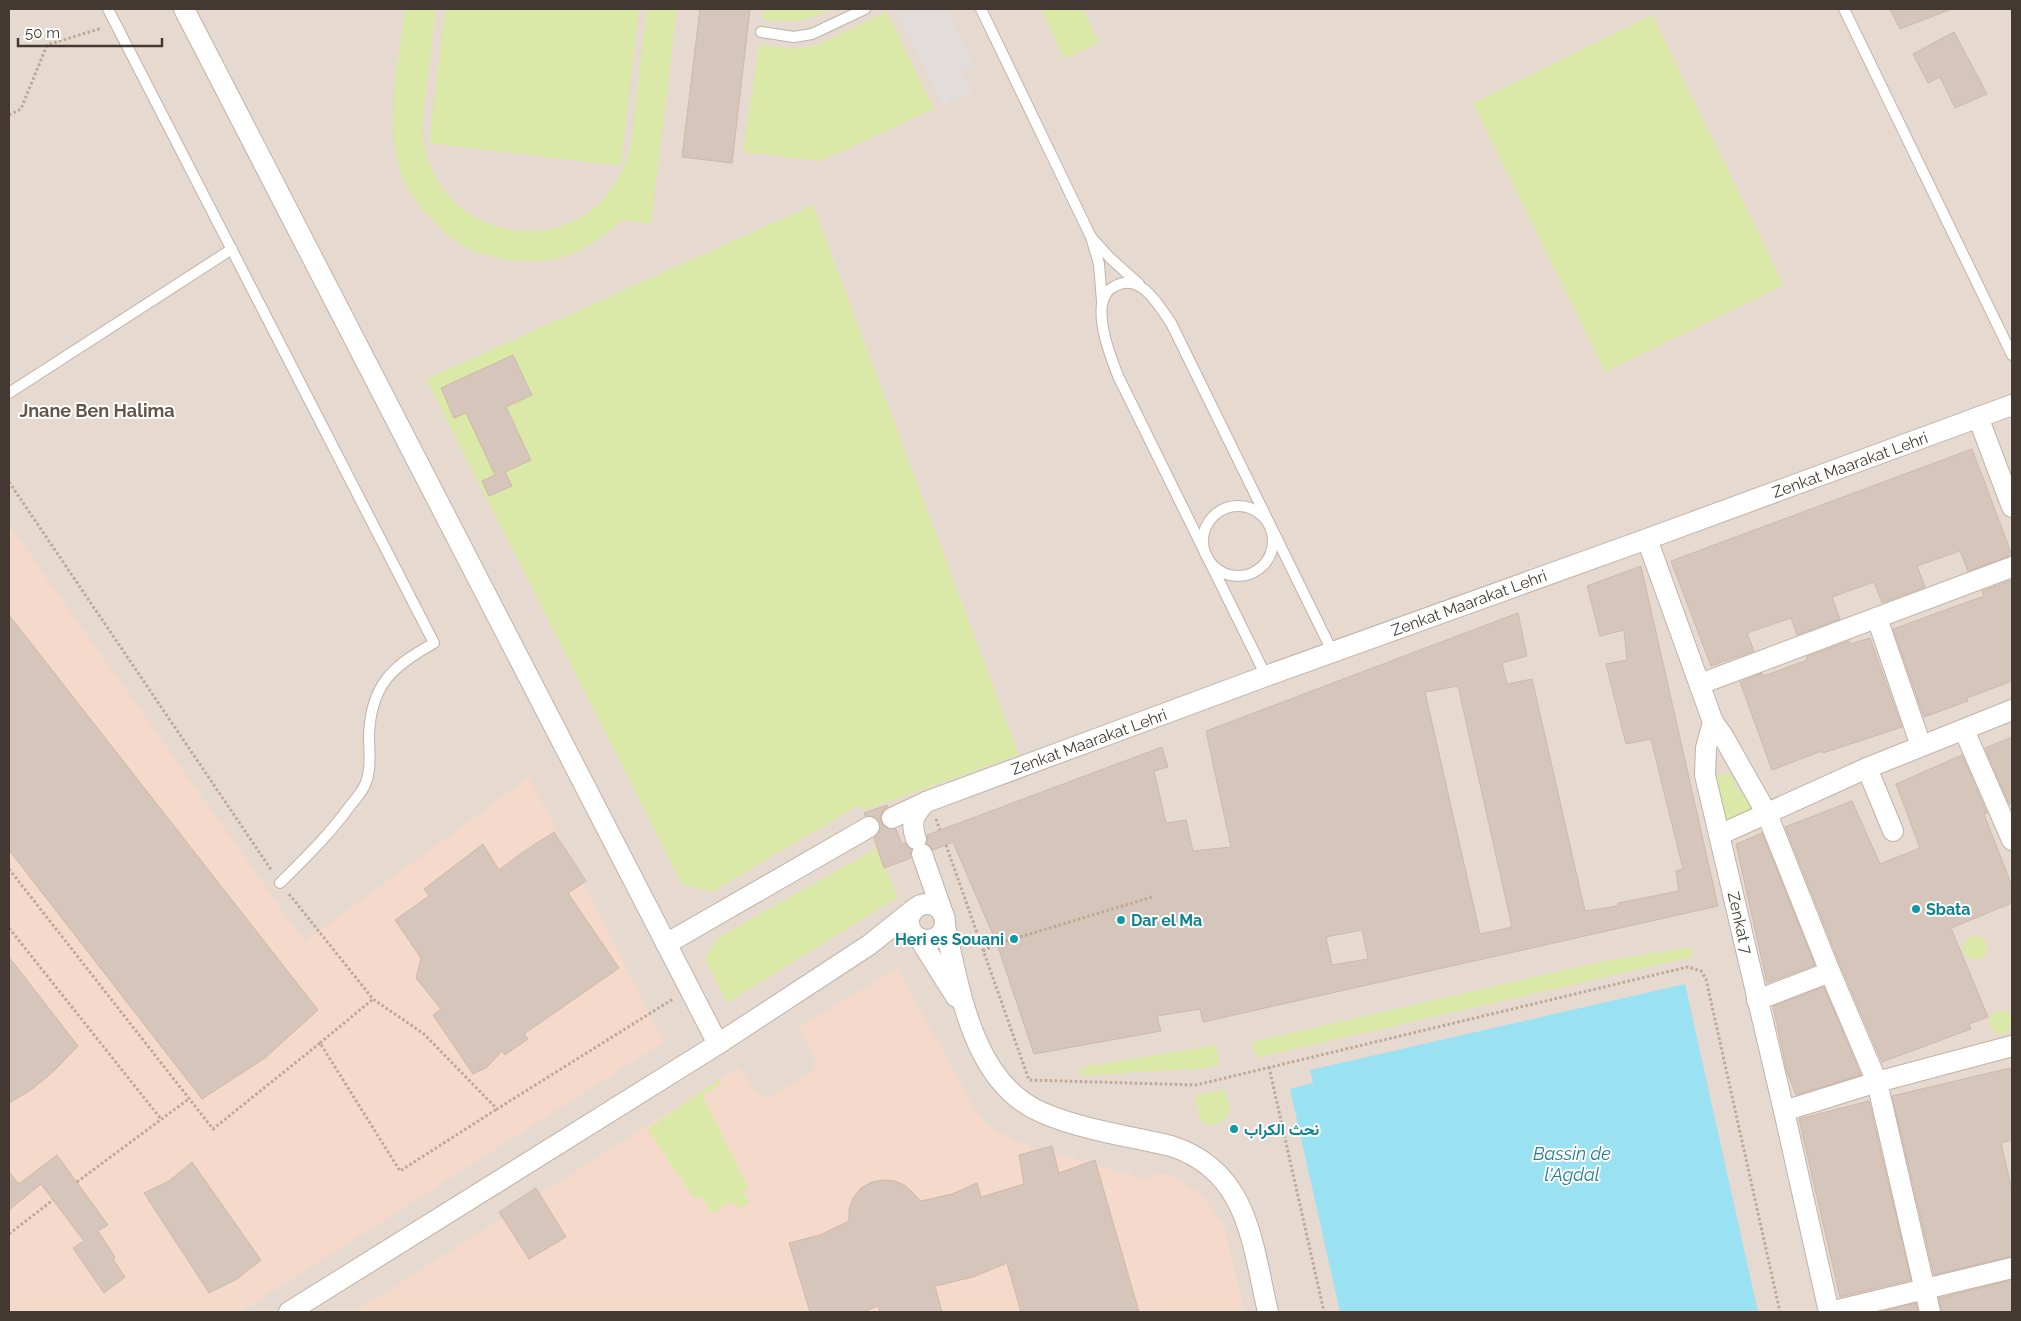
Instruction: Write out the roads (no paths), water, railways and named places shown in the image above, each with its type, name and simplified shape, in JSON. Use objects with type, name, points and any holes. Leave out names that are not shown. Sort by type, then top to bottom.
[{"type":"street","points":[[184,9],[718,1044]]},
{"type":"street","name":"Zenkat Maarakat Lehri","points":[[892,818],[926,802],[1266,676],[1648,539],[2012,405]]},
{"type":"street","points":[[1978,418],[2012,507]]},
{"type":"street","points":[[1648,539],[1713,722],[1768,814],[1830,972],[1878,1082],[1930,1312]]},
{"type":"street","points":[[1700,684],[2012,567]]},
{"type":"street","points":[[1877,618],[1921,746]]},
{"type":"street","points":[[1719,835],[1867,768],[2012,710]]},
{"type":"street","name":"Zenkat 7","points":[[1713,722],[1706,748],[1705,775],[1830,1312]]},
{"type":"street","points":[[1964,730],[2012,840]]},
{"type":"street","points":[[1867,768],[1893,831]]},
{"type":"street","points":[[926,802],[915,814],[912,829],[944,920],[966,1012],[985,1058],[996,1076],[1007,1090],[1024,1103],[1041,1112],[1065,1121],[1189,1151],[1204,1160],[1231,1189],[1248,1222],[1268,1312]]},
{"type":"street","points":[[666,944],[869,827]]},
{"type":"street","points":[[289,1312],[718,1044],[869,945],[914,909],[924,904],[936,906],[944,920],[943,931],[930,940],[917,937],[869,945]]},
{"type":"street","points":[[914,909],[910,914],[909,926],[966,1012]]},
{"type":"street","points":[[1758,1000],[1830,972]]},
{"type":"street","points":[[1784,1112],[1878,1082],[2012,1046]]},
{"type":"street","points":[[1830,1312],[2012,1268]]},
{"type":"lane","points":[[108,9],[434,644],[406,659],[384,680],[373,708],[369,734],[370,763],[364,787],[330,833],[280,883]]},
{"type":"lane","points":[[761,32],[794,37],[812,34],[865,9]]},
{"type":"lane","points":[[981,9],[1091,237],[1099,264],[1106,337],[1118,376],[1266,676]]},
{"type":"lane","points":[[1844,9],[2012,355]]},
{"type":"lane","points":[[1091,237],[1110,258],[1145,290],[1171,323],[1333,653]]},
{"type":"lane","points":[[9,393],[232,249]]},
{"type":"lane","points":[[1102,305],[1108,291],[1122,283],[1130,283],[1145,290]]},
{"type":"lane","points":[[1228,507],[1252,508],[1262,515],[1270,525],[1273,535],[1272,552],[1263,566],[1254,572],[1244,576],[1222,572],[1213,565],[1207,556],[1203,544],[1204,532],[1209,521],[1218,512],[1228,507]]},
{"type":"water","name":"Bassin de l'Agdal","points":[[1685,984],[1758,1312],[1340,1312],[1290,1089],[1313,1083],[1310,1070]]},
{"type":"place","name":"Sbata","points":[[1916,909]]},
{"type":"place","name":"Dar el Ma","points":[[1121,920]]},
{"type":"place","name":"Heri es Souani","points":[[1014,939]]},
{"type":"place","name":"نحث الكراب","points":[[1234,1129]]},
{"type":"district","name":"Jnane Ben Halima","points":[[97,410]]}]
